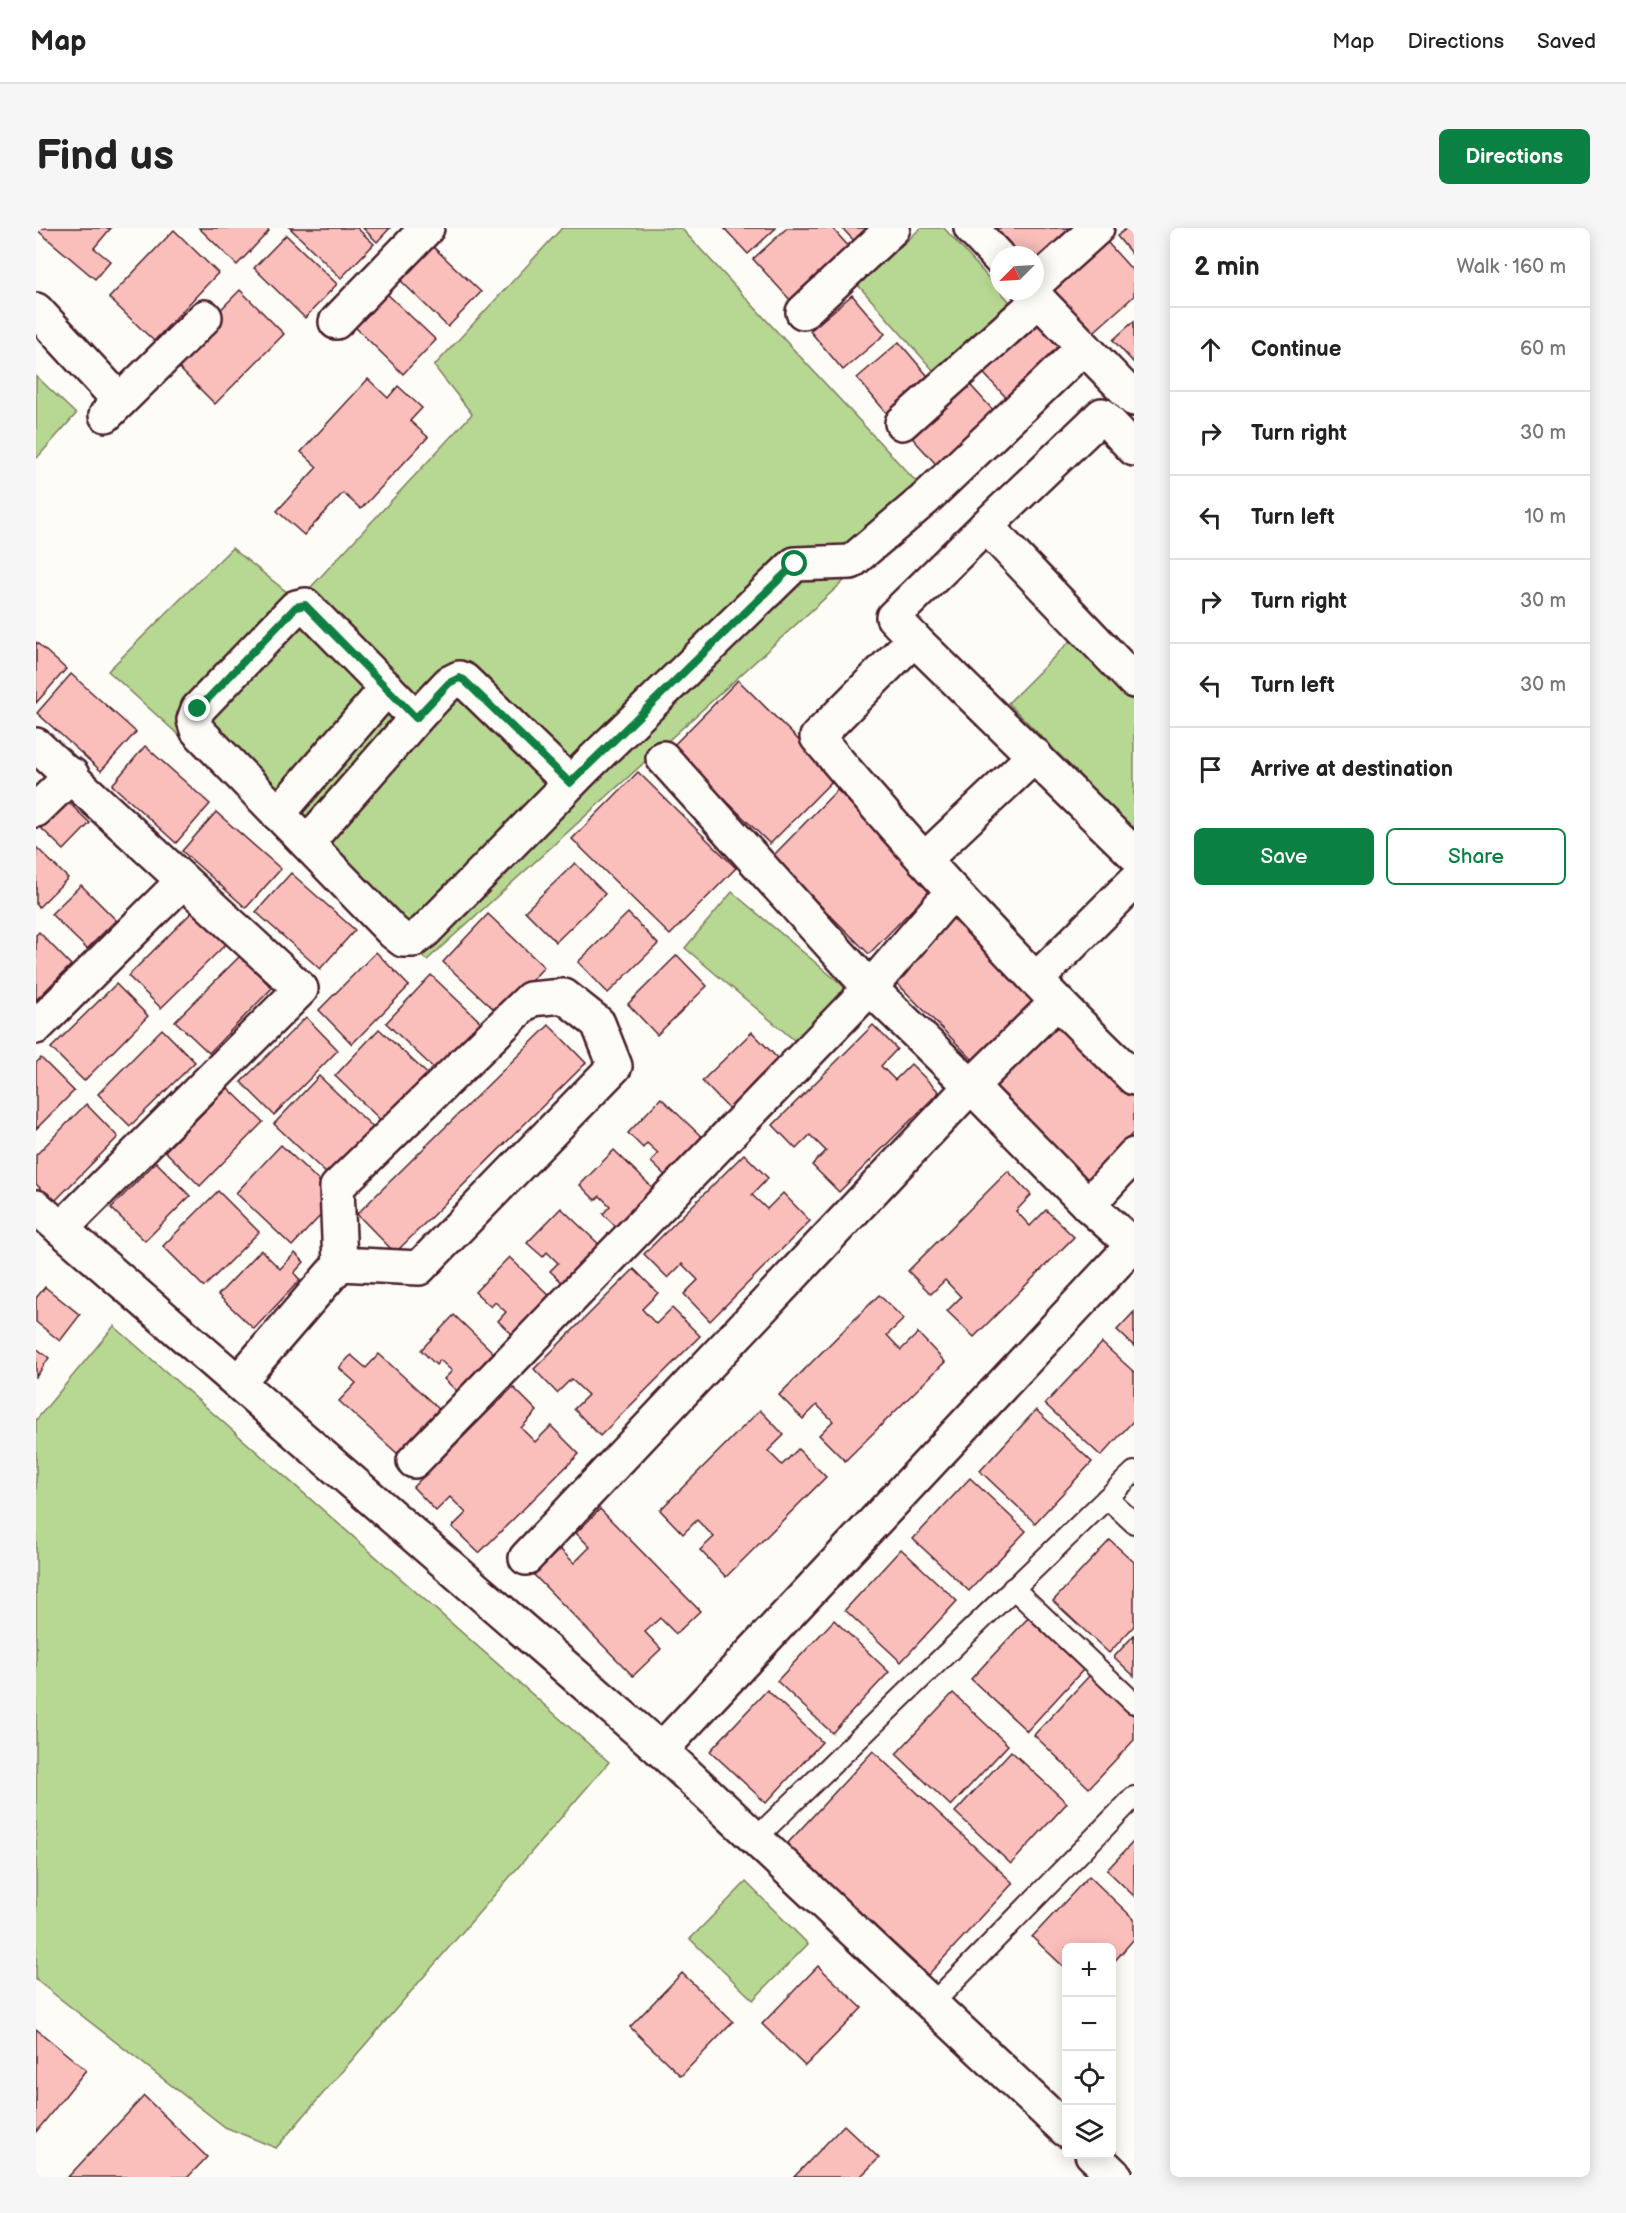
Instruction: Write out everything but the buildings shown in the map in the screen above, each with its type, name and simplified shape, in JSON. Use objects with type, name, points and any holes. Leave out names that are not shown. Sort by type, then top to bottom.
[{"type":"street","points":[[336,322],[427,228]]},
{"type":"street","points":[[803,312],[893,228]]},
{"type":"street","points":[[971,228],[990,248]]},
{"type":"street","points":[[1044,283],[1098,228]]},
{"type":"street","points":[[902,423],[1027,300]]},
{"type":"street","points":[[1042,300],[1134,399]]},
{"type":"street","points":[[36,310],[113,408],[205,317]]},
{"type":"street","points":[[416,718],[305,605],[296,607],[198,709],[194,720],[197,730],[288,802],[317,831],[393,932],[403,940],[413,940],[795,564],[851,562],[924,500],[1084,347]]},
{"type":"street","points":[[1134,449],[1102,415],[893,618],[1134,854]]},
{"type":"street","points":[[986,526],[1134,681]]},
{"type":"street","points":[[914,639],[817,737],[924,860],[1046,991],[1134,1078]]},
{"type":"street","points":[[317,831],[416,718],[449,683],[459,678],[464,680],[570,783]]},
{"type":"street","points":[[288,802],[387,688]]},
{"type":"street","points":[[343,739],[374,767]]},
{"type":"street","points":[[36,745],[72,775],[183,881],[302,989],[61,1229]]},
{"type":"street","points":[[924,860],[1035,755]]},
{"type":"street","points":[[661,1750],[1134,1245],[1088,1205],[972,1086],[870,988],[663,758]]},
{"type":"street","points":[[36,810],[72,775]]},
{"type":"street","points":[[36,1027],[183,881]]},
{"type":"street","points":[[526,1558],[972,1086],[1134,882]]},
{"type":"street","points":[[414,1461],[870,988],[953,891]]},
{"type":"street","points":[[239,1381],[340,1264],[337,1187],[530,999],[564,996],[598,1023],[615,1066],[420,1268],[340,1264]]},
{"type":"street","points":[[1088,1205],[1134,1155]]},
{"type":"street","points":[[36,1207],[661,1750],[1062,2126]]},
{"type":"street","points":[[1097,2159],[1116,2177]]},
{"type":"lane","points":[[756,1839],[1134,1472]]},
{"type":"lane","points":[[1107,1498],[1134,1523]]},
{"type":"lane","points":[[1013,1588],[1134,1703]]},
{"type":"lane","points":[[932,2004],[1134,1797]]},
{"type":"green space","points":[[562,228],[681,228],[933,500],[427,960],[108,671],[232,548],[298,601],[472,414],[434,366]]},
{"type":"green space","points":[[921,228],[944,228],[990,280],[990,300],[1008,300],[1017,310],[940,378],[858,285]]},
{"type":"green space","points":[[36,376],[76,414],[37,458],[36,457]]},
{"type":"green space","points":[[1084,627],[1134,678],[1134,830],[1008,703]]},
{"type":"green space","points":[[732,892],[848,990],[801,1046],[685,948]]},
{"type":"green space","points":[[114,1326],[609,1762],[276,2148],[225,2127],[36,1980],[36,1420]]},
{"type":"green space","points":[[746,1882],[808,1944],[753,2000],[690,1939]]},
{"type":"route","points":[[198,709],[296,607],[305,605],[416,718],[449,683],[459,678],[464,680],[570,783],[795,564]]}]
